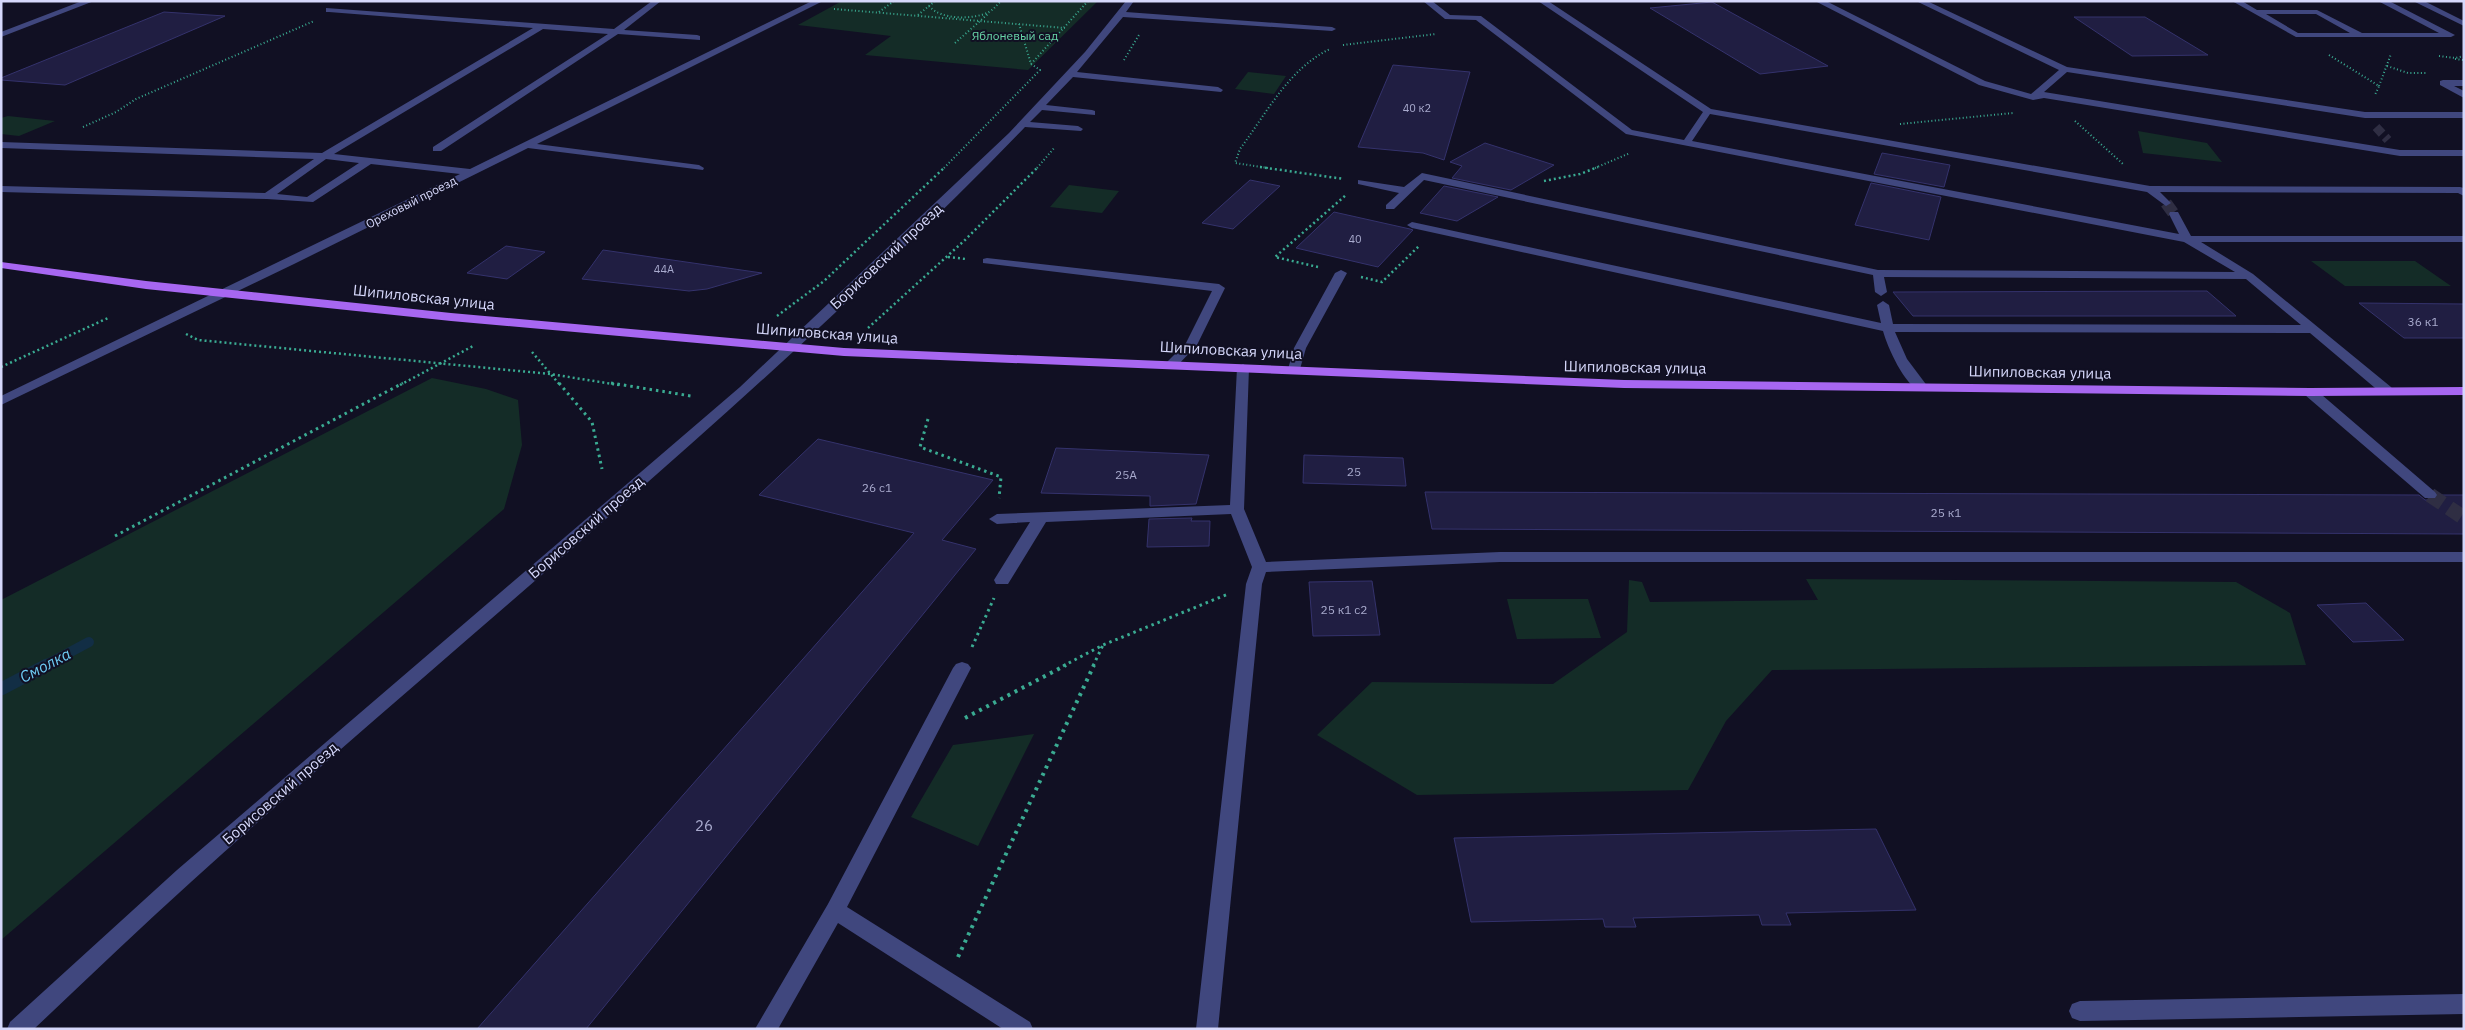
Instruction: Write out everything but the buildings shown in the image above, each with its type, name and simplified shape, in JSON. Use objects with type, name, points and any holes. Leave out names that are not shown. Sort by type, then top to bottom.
[{"type":"main road","name":"Шипиловская улица","points":[[1,265],[146,285],[788,348],[1624,384],[2310,392],[2386,390],[2464,391]]},
{"type":"street","points":[[1,35],[90,1]]},
{"type":"street","points":[[437,149],[616,32],[657,1]]},
{"type":"street","name":"Ореховый проезд","points":[[1,400],[224,293],[819,1]]},
{"type":"street","name":"Борисовский проезд","points":[[18,1029],[184,876],[745,390],[978,171],[1070,74],[1130,1]]},
{"type":"street","points":[[1427,1],[1448,17],[1478,18],[1629,132],[2187,239],[2464,239]]},
{"type":"street","points":[[1542,1],[1708,111],[2150,189],[2460,190],[2464,193]]},
{"type":"street","points":[[1819,1],[1982,83],[2033,97],[2044,95],[2400,153],[2464,153]]},
{"type":"street","points":[[1920,1],[2065,69],[2365,115],[2464,115]]},
{"type":"street","points":[[2236,1],[2296,35],[2451,35],[2382,1]]},
{"type":"street","points":[[2417,1],[2464,24]]},
{"type":"street","points":[[332,10],[697,38]]},
{"type":"street","points":[[2256,12],[2318,12],[2360,35]]},
{"type":"street","points":[[1121,14],[1332,29]]},
{"type":"street","points":[[267,196],[324,156],[542,26]]},
{"type":"street","points":[[2033,97],[2065,69]]},
{"type":"street","points":[[1070,74],[1218,90]]},
{"type":"street","points":[[2464,83],[2442,83],[2464,95]]},
{"type":"street","points":[[1040,106],[1092,113]]},
{"type":"street","points":[[1686,143],[1708,111]]},
{"type":"street","points":[[2365,115],[2376,126]]},
{"type":"street","points":[[1024,124],[1075,128]]},
{"type":"street","points":[[2388,140],[2400,153]]},
{"type":"street","points":[[1,145],[324,156],[470,172]]},
{"type":"street","points":[[525,145],[699,168]]},
{"type":"street","points":[[1,189],[267,196],[309,200],[370,160]]},
{"type":"street","points":[[1390,206],[1422,176],[1878,273],[2249,276]]},
{"type":"street","points":[[1362,182],[1406,191]]},
{"type":"street","points":[[2150,189],[2166,203]]},
{"type":"street","points":[[2174,214],[2187,239],[2249,276],[2386,390]]},
{"type":"street","points":[[1412,225],[1887,328],[2315,329]]},
{"type":"street","points":[[2446,239],[2464,250]]},
{"type":"street","points":[[987,261],[1219,288],[1191,345],[1171,364]]},
{"type":"street","points":[[1294,370],[1300,348],[1341,273]]},
{"type":"street","points":[[1878,273],[1881,292]]},
{"type":"street","points":[[1883,306],[1887,328],[1901,364],[1921,388]]},
{"type":"street","points":[[1207,1029],[1257,576],[1236,509],[1243,368]]},
{"type":"street","points":[[2310,392],[2430,495]]},
{"type":"street","points":[[997,519],[1236,509]]},
{"type":"street","points":[[1002,580],[1041,517]]},
{"type":"street","points":[[1257,576],[1500,557],[2464,557]]},
{"type":"street","points":[[766,1029],[835,910],[962,668]]},
{"type":"street","points":[[835,910],[1022,1029]]},
{"type":"street","points":[[2080,1011],[2464,1004]]},
{"type":"path","points":[[879,13],[894,1]]},
{"type":"path","points":[[917,16],[935,1]]},
{"type":"path","points":[[955,43],[1001,1]]},
{"type":"path","points":[[1031,64],[1088,1]]},
{"type":"path","points":[[929,6],[933,11],[952,16],[978,15],[991,11]]},
{"type":"path","points":[[833,9],[1065,28]]},
{"type":"path","points":[[82,127],[116,112],[136,99],[332,10]]},
{"type":"path","points":[[1113,79],[1140,33],[1154,16]]},
{"type":"path","points":[[777,316],[824,282],[951,160],[1040,70],[1031,64],[1018,24]]},
{"type":"path","points":[[1362,182],[1235,163],[1240,150],[1300,69],[1321,51],[1347,44],[1439,34]]},
{"type":"path","points":[[2296,35],[2379,86]]},
{"type":"path","points":[[2365,115],[2379,86],[2399,35]]},
{"type":"path","points":[[2455,58],[2464,60]]},
{"type":"path","points":[[2044,95],[2150,189]]},
{"type":"path","points":[[1899,124],[2014,113]]},
{"type":"path","points":[[868,328],[947,257],[1075,128]]},
{"type":"path","points":[[1535,183],[1580,174],[1666,139]]},
{"type":"path","points":[[1362,182],[1275,257],[1382,282],[1436,230]]},
{"type":"path","points":[[1,367],[108,318]]},
{"type":"path","points":[[179,330],[198,340],[442,362],[550,374],[691,396]]},
{"type":"path","points":[[115,536],[475,345]]},
{"type":"path","points":[[532,352],[592,422],[602,470]]},
{"type":"path","points":[[928,418],[920,447],[1001,478],[997,519]]},
{"type":"path","points":[[924,740],[1103,645],[1257,576]]},
{"type":"path","points":[[962,668],[1002,580]]},
{"type":"path","points":[[947,981],[1103,645]]},
{"type":"green space","name":"Яблоневый сад","points":[[842,1],[1098,1],[1028,70],[865,55],[891,36],[798,25]]},
{"type":"green space","points":[[1248,72],[1286,76],[1274,94],[1235,89]]},
{"type":"green space","points":[[8,116],[55,121],[19,136],[1,134],[1,118]]},
{"type":"green space","points":[[2138,131],[2207,143],[2222,162],[2143,153]]},
{"type":"green space","points":[[1069,185],[1119,191],[1102,213],[1050,207]]},
{"type":"green space","points":[[2311,261],[2415,261],[2451,286],[2345,286]]},
{"type":"green space","points":[[432,378],[486,389],[518,400],[522,445],[504,509],[1,940],[1,600]]},
{"type":"green space","points":[[1806,579],[2236,582],[2290,613],[2306,665],[1772,670],[1726,721],[1688,790],[1417,795],[1317,735],[1372,682],[1553,684],[1627,632],[1629,580],[1642,582],[1650,602],[1818,600]]},
{"type":"green space","points":[[1507,599],[1588,599],[1601,638],[1517,639]]},
{"type":"green space","points":[[1034,734],[978,846],[911,817],[953,745]]},
{"type":"waterway","name":"Смолка","points":[[44,666],[89,642]]},
{"type":"waterway","name":"Смолка","points":[[1,689],[47,665]]},
{"type":"tunnel","points":[[2376,127],[2388,140]]},
{"type":"tunnel","points":[[2166,203],[2174,214]]},
{"type":"tunnel","points":[[2430,495],[2464,518]]}]
